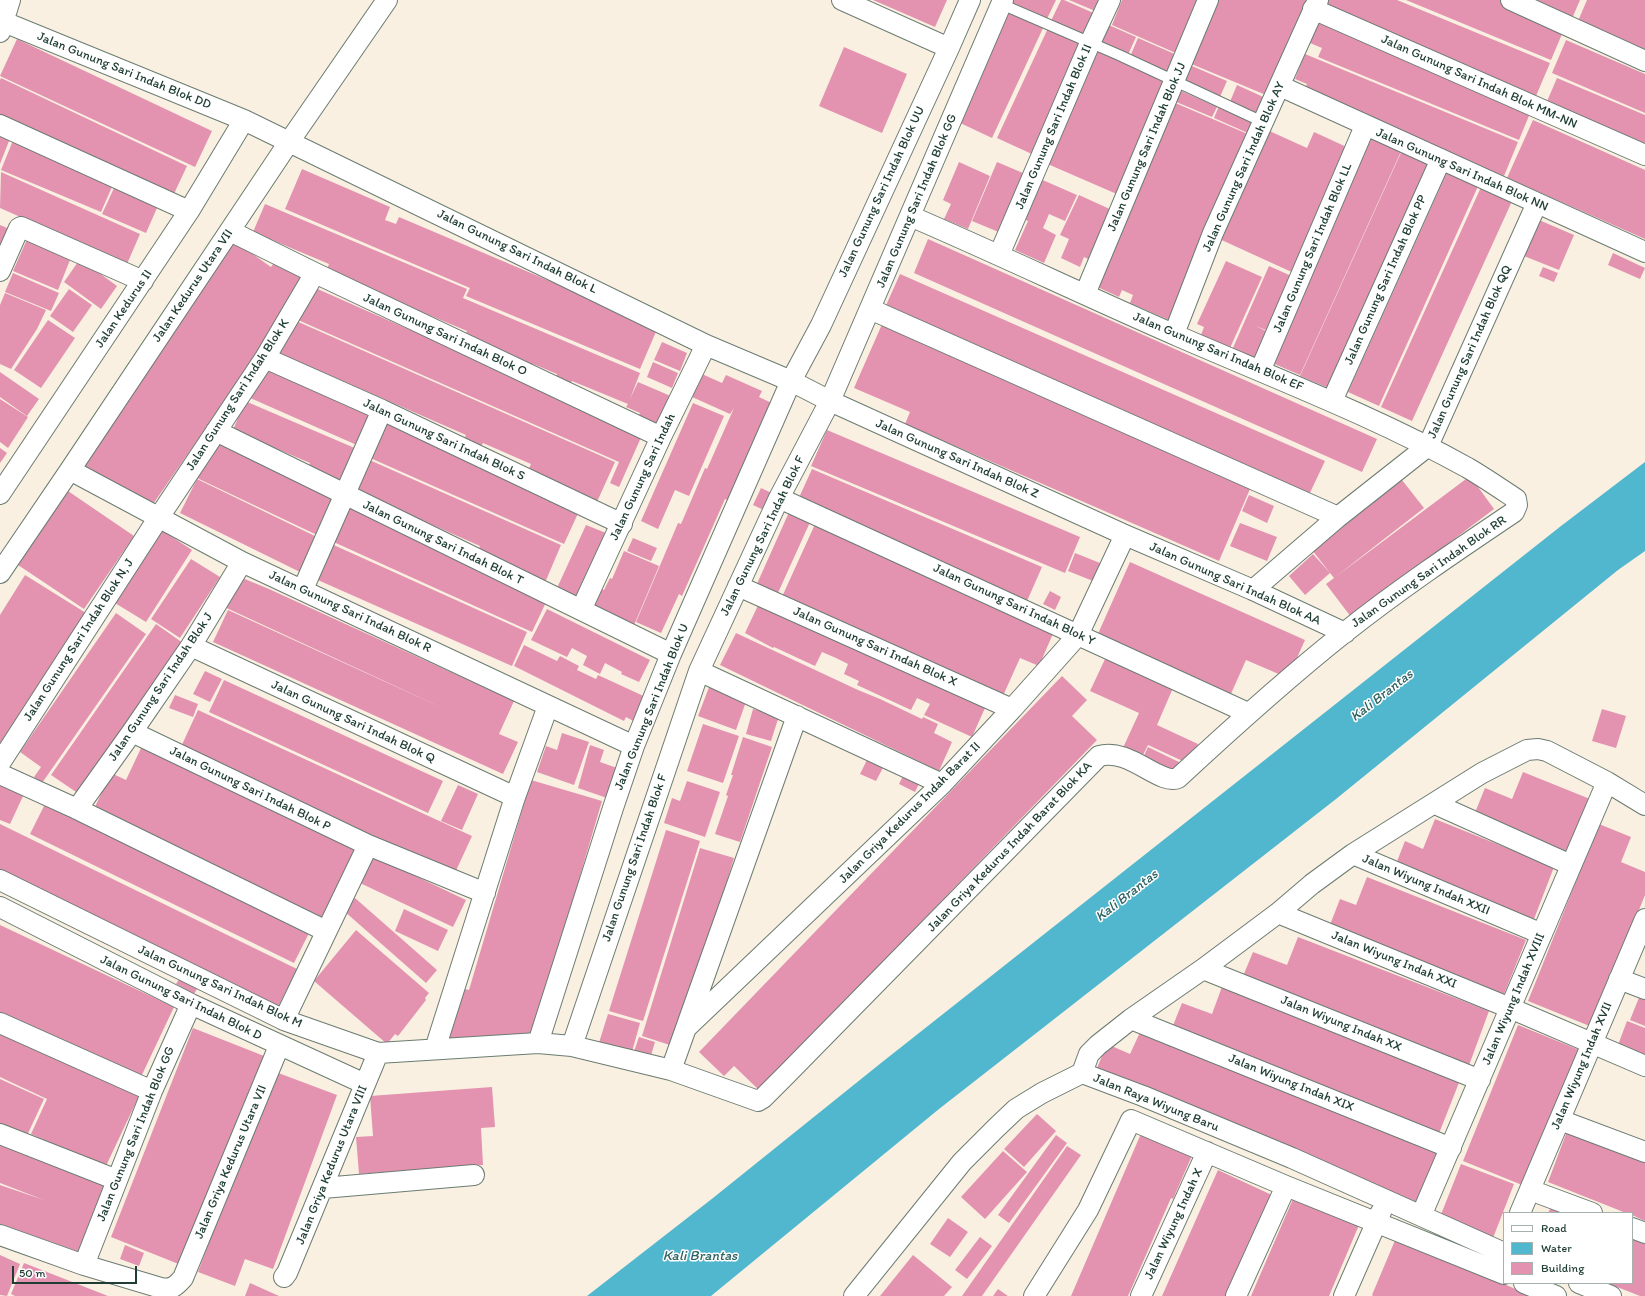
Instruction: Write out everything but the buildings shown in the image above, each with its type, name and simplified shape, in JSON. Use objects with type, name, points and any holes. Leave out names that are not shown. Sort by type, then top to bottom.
[{"type":"street","name":"Jalan Kedurus Utara VII","points":[[0,573],[289,142],[387,0]]},
{"type":"street","points":[[842,0],[950,48]]},
{"type":"street","name":"Jalan Gunung Sari Indah Blok UU","points":[[791,382],[821,325],[950,48],[970,0]]},
{"type":"street","name":"Jalan Gunung Sari Indah Blok II","points":[[999,255],[1110,0]]},
{"type":"street","name":"Jalan Gunung Sari Indah Blok JJ","points":[[1085,294],[1176,81],[1208,0]]},
{"type":"street","points":[[1510,0],[1645,61]]},
{"type":"street","name":"Jalan Gunung Sari Indah Blok GG","points":[[830,402],[1002,2]]},
{"type":"street","name":"Jalan Gunung Sari Indah Blok AY","points":[[1174,334],[1214,233],[1315,5]]},
{"type":"street","name":"Jalan Gunung Sari Indah Blok MM-NN","points":[[1315,5],[1645,155]]},
{"type":"street","name":"Jalan Gunung Sari Indah Blok DD","points":[[5,12],[244,120]]},
{"type":"street","name":"Jalan Gunung Sari Indah Blok NN","points":[[1280,86],[1365,126],[1645,252]]},
{"type":"street","name":"Jalan Gunung Sari Indah Blok L","points":[[244,120],[706,345],[791,382]]},
{"type":"street","name":"Jalan Kedurus II","points":[[0,494],[189,211],[244,120]]},
{"type":"street","points":[[0,125],[189,211]]},
{"type":"street","name":"Jalan Gunung Sari Indah Blok LL","points":[[1260,371],[1365,126]]},
{"type":"street","name":"Jalan Gunung Sari Indah Blok PP","points":[[1332,401],[1441,159]]},
{"type":"street","name":"Jalan Gunung Sari Indah Blok QQ","points":[[1253,590],[1338,517],[1428,446],[1537,203]]},
{"type":"street","name":"Jalan Gunung Sari Indah Blok EF","points":[[910,216],[1174,334],[1332,401],[1428,446],[1516,499],[1516,507]]},
{"type":"street","points":[[0,271],[19,228],[24,227],[143,281]]},
{"type":"street","name":"Jalan Gunung Sari Indah Blok O","points":[[230,231],[315,273],[661,437]]},
{"type":"street","name":"Jalan Gunung Sari Indah Blok K","points":[[159,517],[265,358],[315,273]]},
{"type":"street","points":[[870,309],[1338,517]]},
{"type":"street","name":"Jalan Gunung Sari Indah","points":[[581,610],[661,437],[706,345]]},
{"type":"street","name":"Jalan Gunung Sari Indah Blok S","points":[[265,358],[382,410],[622,524]]},
{"type":"street","name":"Jalan Gunung Sari Indah Blok Z","points":[[791,382],[830,402],[1125,535]]},
{"type":"street","name":"Jalan Gunung Sari Indah Blok U","points":[[538,1043],[612,808],[634,746],[671,654],[791,382]]},
{"type":"street","name":"Jalan Gunung Sari Indah Blok F","points":[[572,1046],[699,671],[779,498],[830,402]]},
{"type":"street","points":[[303,589],[382,410]]},
{"type":"street","name":"Jalan Gunung Sari Indah Blok T","points":[[216,431],[671,654]]},
{"type":"street","name":"Jalan Gunung Sari Indah Blok R","points":[[70,470],[242,562],[303,589],[634,746]]},
{"type":"street","name":"Jalan Gunung Sari Indah Blok Y","points":[[779,498],[1248,713]]},
{"type":"street","name":"Jalan Gunung Sari Indah Blok RR","points":[[1344,633],[1516,507]]},
{"type":"street","name":"Jalan Gunung Sari Indah Blok N, J","points":[[0,763],[159,517]]},
{"type":"street","name":"Jalan Gunung Sari Indah Blok AA","points":[[1125,535],[1253,590],[1344,633]]},
{"type":"street","name":"Jalan Griya Kedurus Indah Barat II","points":[[672,1070],[686,1028],[942,784],[1078,635],[1125,535]]},
{"type":"street","name":"Jalan Gunung Sari Indah Blok J","points":[[77,809],[132,732],[190,646],[242,562]]},
{"type":"street","name":"Jalan Gunung Sari Indah Blok X","points":[[738,586],[1012,709]]},
{"type":"street","name":"Jalan Griya Kedurus Indah Barat Blok KA","points":[[755,1101],[763,1098],[780,1081],[1099,756],[1109,754],[1120,755],[1163,777],[1176,780],[1248,713],[1344,633]]},
{"type":"street","name":"Jalan Gunung Sari Indah Blok Q","points":[[190,646],[515,797]]},
{"type":"street","points":[[699,671],[942,784]]},
{"type":"street","points":[[435,1049],[515,797],[548,706]]},
{"type":"street","points":[[686,1028],[797,716]]},
{"type":"street","name":"Jalan Gunung Sari Indah Blok P","points":[[132,732],[368,845],[485,892]]},
{"type":"street","points":[[1353,854],[1435,804],[1482,773],[1527,750],[1538,749],[1547,751],[1606,782],[1645,805]]},
{"type":"street","points":[[0,774],[77,809],[326,931]]},
{"type":"street","name":"Jalan Wiyung Indah XVIII","points":[[1421,1216],[1606,782]]},
{"type":"street","points":[[1435,804],[1571,865]]},
{"type":"street","points":[[284,1020],[368,845]]},
{"type":"street","name":"Jalan Wiyung Indah XXII","points":[[1082,1073],[1089,1054],[1131,1019],[1203,969],[1353,854],[1542,934]]},
{"type":"street","name":"Jalan Gunung Sari Indah Blok M","points":[[0,880],[284,1020],[378,1053],[538,1043],[572,1046],[672,1070],[755,1101]]},
{"type":"street","name":"Jalan Gunung Sari Indah Blok D","points":[[0,907],[191,1004],[279,1046],[365,1084]]},
{"type":"street","name":"Jalan Wiyung Indah XXI","points":[[1278,913],[1510,1008],[1645,1066]]},
{"type":"street","name":"Jalan Wiyung Indah XVII","points":[[1520,1212],[1645,919]]},
{"type":"street","name":"Jalan Wiyung Indah XX","points":[[1203,969],[1480,1080]]},
{"type":"street","points":[[1619,979],[1645,989]]},
{"type":"street","name":"Jalan Gunung Sari Indah Blok GG","points":[[84,1265],[152,1092],[191,1004]]},
{"type":"street","name":"Jalan Wiyung Indah XIX","points":[[1131,1019],[1451,1148]]},
{"type":"street","points":[[0,1022],[152,1092]]},
{"type":"street","name":"Jalan Griya Kedurus Utara VII","points":[[84,1265],[164,1289],[176,1286],[183,1278],[279,1046]]},
{"type":"street","name":"Jalan Griya Kedurus Utara VIII","points":[[284,1277],[323,1188],[378,1053]]},
{"type":"street","name":"Jalan Raya Wiyung Baru","points":[[854,1296],[962,1162],[996,1127],[1016,1109],[1042,1093],[1082,1073],[1143,1096],[1292,1158],[1385,1201],[1503,1252]]},
{"type":"street","name":"Jalan Raya Wiyung Baru","points":[[1034,1296],[1088,1210],[1131,1120],[1286,1186],[1503,1274]]},
{"type":"street","points":[[1560,1120],[1645,1152]]},
{"type":"street","points":[[0,1134],[117,1180]]},
{"type":"street","name":"Jalan Wiyung Indah X","points":[[1141,1296],[1207,1152]]},
{"type":"street","points":[[323,1188],[474,1175]]},
{"type":"street","points":[[1236,1296],[1286,1186]]},
{"type":"street","points":[[1530,1190],[1589,1212]]},
{"type":"street","points":[[1351,1294],[1385,1201]]},
{"type":"street","points":[[1633,1228],[1645,1232]]},
{"type":"street","points":[[0,1235],[84,1265]]},
{"type":"street","points":[[1526,1284],[1556,1296]]},
{"type":"street","points":[[1581,1284],[1611,1296]]},
{"type":"lane","points":[[1002,2],[1263,122]]},
{"type":"water","name":"Kali Brantas","points":[[1645,462],[1645,551],[1618,570],[1336,799],[939,1109],[711,1296],[587,1296],[713,1198],[881,1063],[1561,526]]}]
